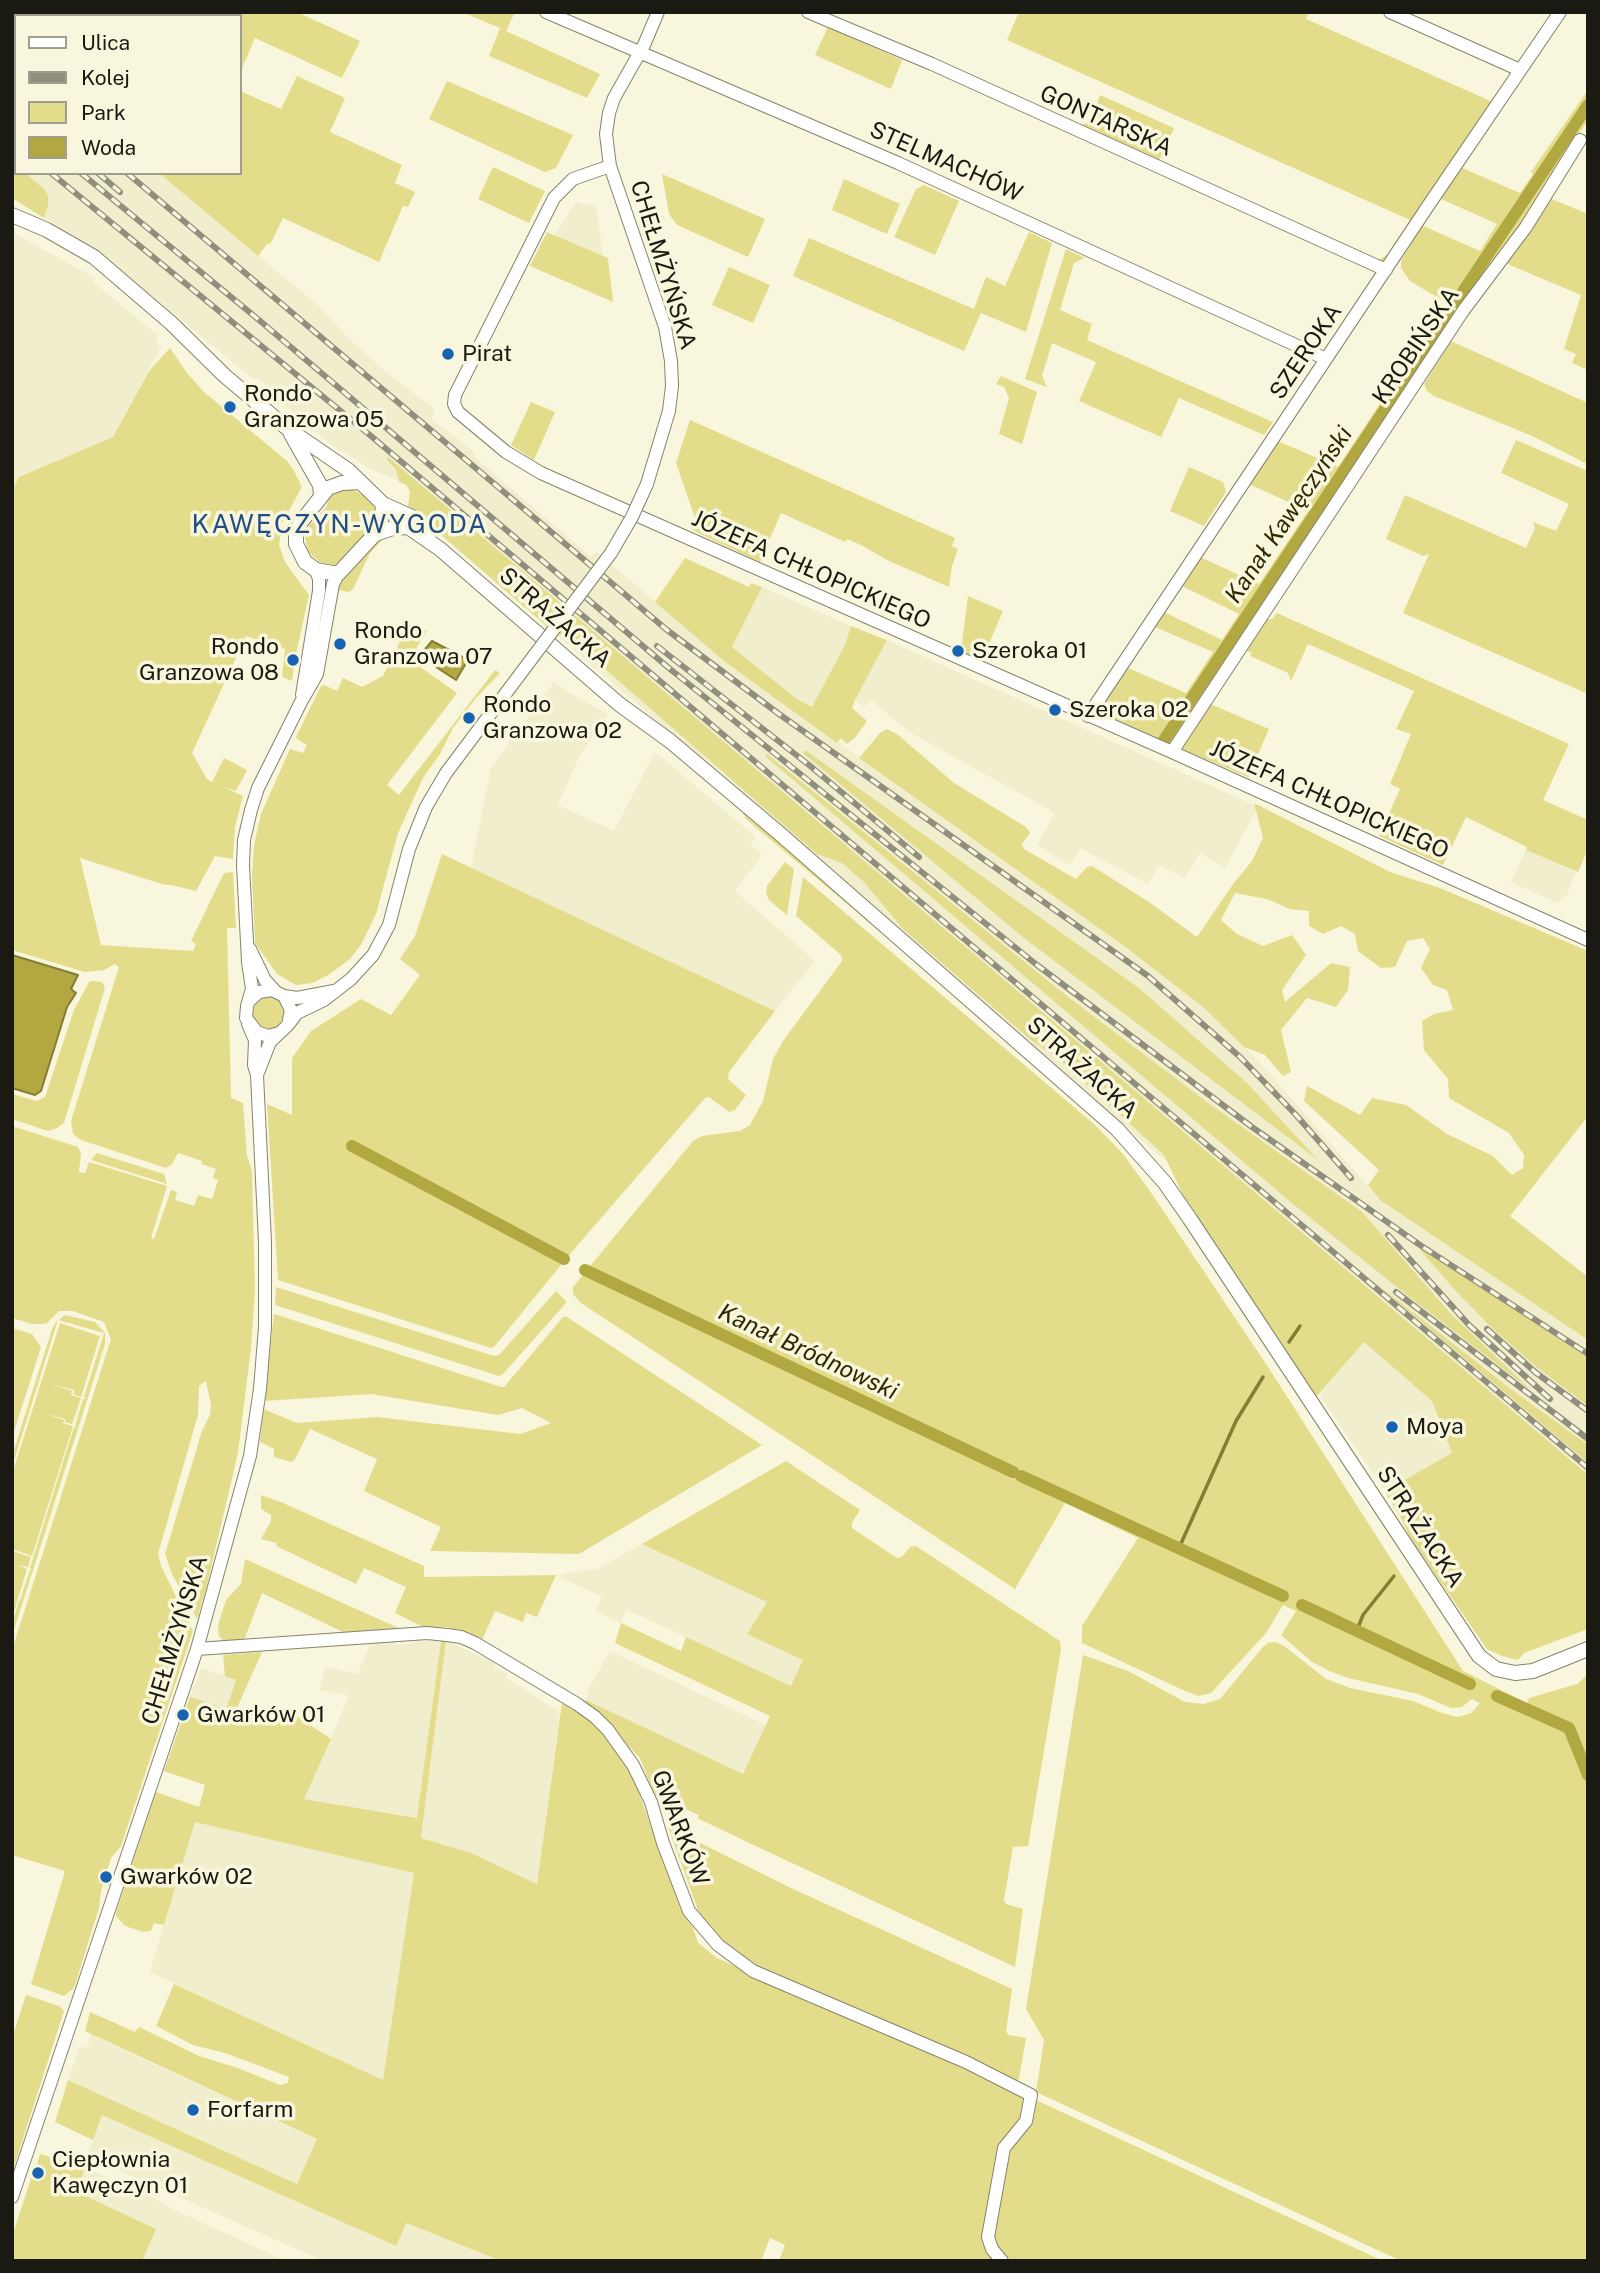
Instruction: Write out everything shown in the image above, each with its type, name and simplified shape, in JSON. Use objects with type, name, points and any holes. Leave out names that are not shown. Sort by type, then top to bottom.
[{"type":"main road","points":[[12,215],[47,230],[94,257],[171,323],[225,376],[288,429],[348,470],[371,490],[383,504],[382,517],[375,534],[338,574],[316,570],[300,555],[296,536],[301,522],[319,502],[321,495],[320,485],[288,429]]},
{"type":"main road","points":[[321,495],[338,484],[360,482]]},
{"type":"main road","name":"STRAŻACKA","points":[[383,504],[414,518],[440,549]]},
{"type":"main road","name":"STRAŻACKA","points":[[375,534],[393,528],[408,527],[440,549],[620,704],[670,741],[789,841],[1097,1111],[1131,1144],[1166,1183],[1479,1656],[1496,1669],[1515,1673],[1533,1671],[1588,1649]]},
{"type":"street","name":"STELMACHÓW","points":[[546,12],[898,163],[1326,359]]},
{"type":"street","name":"CHEŁMŻYŃSKA","points":[[257,1075],[270,1042],[298,1013],[324,1000],[360,971],[377,949],[389,925],[409,849],[426,807],[446,772],[611,553],[647,484],[669,411],[671,361],[664,327],[610,166],[606,141],[609,113],[620,85],[641,52],[659,12]]},
{"type":"street","name":"GONTARSKA","points":[[808,12],[932,64],[1386,270]]},
{"type":"street","points":[[1390,12],[1520,70]]},
{"type":"street","name":"SZEROKA","points":[[1088,716],[1560,12]]},
{"type":"street","name":"KROBIŃSKA","points":[[1172,752],[1463,311],[1526,227],[1580,140]]},
{"type":"street","name":"CHEŁMŻYŃSKA","points":[[454,404],[459,386],[554,198],[573,179],[610,166]]},
{"type":"street","name":"JÓZEFA CHŁOPICKIEGO","points":[[454,404],[460,414],[530,467],[1588,940]]},
{"type":"street","points":[[301,702],[320,583],[316,570]]},
{"type":"street","points":[[249,945],[265,980],[291,1010],[284,1029],[262,1035],[248,1024],[246,1012],[252,986],[248,962],[243,865],[247,825],[258,789],[317,674],[333,584],[338,574]]},
{"type":"street","name":"CHEŁMŻYŃSKA","points":[[279,994],[297,998],[335,990]]},
{"type":"street","points":[[249,1001],[262,991],[279,994]]},
{"type":"street","name":"CHEŁMŻYŃSKA","points":[[12,2197],[197,1649],[250,1456],[260,1389],[265,1327],[265,1242],[257,1075],[254,1065],[254,1037],[248,1024]]},
{"type":"street","name":"GWARKÓW","points":[[197,1649],[427,1633],[461,1637],[577,1704],[608,1730],[633,1765],[651,1802],[663,1843],[689,1911],[706,1933],[730,1955],[753,1971],[966,2062],[1031,2095],[1027,2122],[1004,2148],[988,2237],[992,2249],[1002,2261]]},
{"type":"shaded area","points":[[12,50],[14,175],[161,175],[320,307],[350,340],[392,377],[435,409],[432,420],[469,447],[478,460],[591,557],[596,551],[725,662],[1124,946],[1203,1007],[1257,1059],[1380,1200],[1588,1340],[1588,1529],[823,863],[447,541],[432,525],[416,495],[401,477],[398,480],[371,470],[345,452],[339,451],[278,400],[279,396],[258,378],[253,379],[94,248],[12,198]]},
{"type":"shaded area","points":[[576,202],[596,206],[603,256],[555,235]]},
{"type":"shaded area","points":[[12,232],[95,278],[93,282],[158,335],[156,342],[161,346],[113,437],[19,477],[12,492]]},
{"type":"shaded area","points":[[762,587],[851,626],[846,645],[813,708],[797,699],[732,647]]},
{"type":"shaded area","points":[[887,640],[1258,807],[1225,868],[1200,853],[1185,878],[1159,865],[1148,884],[1080,848],[1070,865],[1037,845],[1055,813],[909,732],[871,700],[864,707],[855,700]]},
{"type":"shaded area","points":[[554,682],[608,714],[579,757],[558,805],[614,831],[655,752],[756,837],[750,844],[762,855],[735,891],[815,961],[775,1011],[471,868],[491,768]]},
{"type":"shaded area","points":[[1526,850],[1576,872],[1566,896],[1558,903],[1511,882]]},
{"type":"shaded area","name":"Moya","points":[[1364,1341],[1432,1401],[1452,1453],[1385,1491],[1319,1395]]},
{"type":"shaded area","points":[[642,1544],[767,1602],[804,1660],[791,1687],[626,1609],[621,1623],[595,1611],[602,1597],[556,1575],[597,1569]]},
{"type":"shaded area","points":[[395,1641],[395,1645],[411,1644],[414,1641],[441,1641],[418,1818],[304,1799],[349,1696],[320,1690],[325,1667],[358,1674],[370,1643]]},
{"type":"shaded area","points":[[446,1641],[494,1662],[495,1668],[507,1674],[506,1678],[560,1712],[537,1884],[471,1853],[421,1838]]},
{"type":"shaded area","points":[[610,1651],[766,1725],[743,1775],[586,1700],[588,1690]]},
{"type":"shaded area","points":[[201,1668],[236,1680],[226,1710],[190,1697]]},
{"type":"shaded area","points":[[195,1821],[415,1873],[383,2081],[150,1972]]},
{"type":"shaded area","name":"Forfarm","points":[[91,2033],[372,2165],[297,2184],[68,2080],[79,2048],[87,2047]]},
{"type":"shaded area","points":[[102,2115],[395,2246],[405,2223],[501,2261],[323,2261],[87,2156]]},
{"type":"shaded area","points":[[85,2167],[286,2261],[142,2261],[156,2229],[77,2192]]},
{"type":"green space","points":[[12,12],[297,12],[360,41],[342,78],[255,38],[242,68],[242,14],[14,14],[14,52]]},
{"type":"green space","points":[[462,12],[515,12],[506,31],[600,74],[587,98],[489,56],[500,28]]},
{"type":"green space","points":[[1019,12],[1309,12],[1306,19],[1495,103],[1384,261],[1381,261],[1378,260],[1387,255],[1410,220],[1007,40]]},
{"type":"green space","points":[[828,27],[902,60],[891,89],[815,55]]},
{"type":"green space","points":[[297,76],[345,98],[330,132],[402,165],[395,183],[415,192],[408,207],[403,206],[379,262],[283,218],[270,245],[268,243],[258,256],[161,175],[242,175],[242,92],[281,109]]},
{"type":"green space","points":[[447,81],[573,135],[556,168],[545,172],[429,119]]},
{"type":"green space","points":[[1588,90],[1588,120],[1462,309],[1410,281],[1401,268],[1401,261],[1421,225],[1480,251],[1497,224],[1439,198],[1460,167],[1520,193],[1533,174],[1531,172]]},
{"type":"green space","points":[[1100,95],[1174,128],[1159,161],[1081,126],[1091,120]]},
{"type":"green space","points":[[12,163],[14,175],[27,175],[44,189],[48,196],[48,205],[44,218],[12,198]]},
{"type":"green space","points":[[493,167],[545,191],[529,223],[478,199]]},
{"type":"green space","points":[[662,174],[765,219],[748,257],[677,225],[669,214]]},
{"type":"green space","points":[[844,179],[900,204],[887,234],[832,210]]},
{"type":"green space","points":[[924,185],[959,201],[935,255],[894,237],[916,189]]},
{"type":"green space","points":[[1549,198],[1588,214],[1588,370],[1572,363],[1576,354],[1564,349],[1581,295],[1505,263]]},
{"type":"green space","points":[[547,232],[608,258],[613,302],[530,266]]},
{"type":"green space","points":[[1029,232],[1052,243],[1026,332],[981,313],[964,351],[793,276],[809,238],[974,309],[986,277],[1005,286]]},
{"type":"green space","points":[[1066,249],[1085,258],[1074,263],[1060,310],[1092,324],[1087,340],[1273,422],[1264,435],[1179,398],[1161,437],[1079,401],[1096,362],[1052,343],[1042,376],[1047,387],[1025,379]]},
{"type":"green space","points":[[729,267],[770,285],[753,323],[712,305]]},
{"type":"green space","points":[[1444,307],[1453,313],[1453,317],[1172,745],[1106,715],[1100,708],[1128,668],[1186,693],[1213,652],[1155,627],[1164,612],[1222,640],[1239,614],[1182,586],[1200,557],[1259,584],[1308,511],[1249,484],[1278,441],[1338,467]]},
{"type":"green space","points":[[1451,341],[1588,403],[1588,456],[1585,463],[1530,435],[1427,391],[1424,384]]},
{"type":"green space","points":[[170,348],[204,392],[287,461],[294,471],[302,487],[282,523],[279,545],[285,562],[309,595],[296,654],[293,655],[291,664],[294,667],[292,681],[282,677],[285,649],[246,636],[192,753],[207,779],[212,782],[224,758],[247,770],[236,791],[222,786],[243,796],[235,827],[233,859],[215,856],[196,891],[165,885],[80,858],[101,945],[193,951],[196,944],[191,941],[224,873],[233,872],[236,928],[227,928],[231,1098],[243,1103],[247,1156],[252,1171],[255,1291],[238,1453],[206,1589],[197,1619],[172,1574],[165,1554],[202,1431],[210,1415],[211,1405],[206,1381],[199,1386],[198,1415],[158,1554],[161,1566],[193,1631],[121,1846],[111,1858],[99,1908],[74,1988],[64,1996],[31,1984],[65,1871],[12,1855],[12,1650],[111,1339],[104,1322],[73,1311],[59,1311],[43,1324],[12,1318],[12,1126],[78,1147],[81,1153],[79,1172],[85,1173],[89,1162],[167,1186],[151,1238],[154,1239],[171,1190],[177,1192],[175,1200],[194,1206],[198,1195],[212,1199],[218,1180],[213,1178],[216,1169],[178,1153],[172,1164],[166,1168],[81,1140],[73,1134],[71,1121],[119,967],[115,964],[104,970],[85,972],[12,950],[12,492],[19,477],[113,437],[149,371]]},
{"type":"green space","points":[[1001,376],[1037,392],[1022,444],[999,434],[1009,398],[1004,387],[996,384]]},
{"type":"green space","points":[[531,402],[555,412],[534,460],[511,445]]},
{"type":"green space","points":[[690,420],[955,538],[952,546],[958,549],[949,587],[889,561],[861,545],[847,539],[845,542],[781,513],[760,562],[692,530],[695,518],[676,463]]},
{"type":"green space","points":[[1516,440],[1588,471],[1588,694],[1403,613],[1429,554],[1423,556],[1386,539],[1405,495],[1526,548],[1535,528],[1533,522],[1556,531],[1569,504],[1501,473]]},
{"type":"green space","points":[[388,457],[1588,1475],[1588,1629],[1524,1653],[1518,1660],[1487,1649],[1410,1538],[1385,1491],[1452,1453],[1432,1401],[1364,1342],[1316,1397],[1183,1195],[1164,1155],[1058,1058],[1032,1041],[904,930],[863,881],[842,863],[817,854],[573,641],[551,630],[408,506],[410,491],[406,485],[399,482],[396,469],[386,459]]},
{"type":"green space","points":[[1189,467],[1223,482],[1226,492],[1204,526],[1170,511]]},
{"type":"green space","points":[[352,489],[368,498],[378,513],[371,529],[335,567],[323,565],[307,551],[305,533],[327,506],[329,493]]},
{"type":"green space","points":[[386,536],[370,553],[353,589],[349,592],[338,590],[343,578]]},
{"type":"green space","points":[[685,558],[749,587],[751,583],[762,587],[732,647],[797,699],[812,707],[845,645],[851,626],[887,640],[852,708],[867,721],[855,738],[847,744],[841,738],[837,743],[725,662],[655,602]]},
{"type":"green space","points":[[968,596],[1003,611],[982,660],[961,651]]},
{"type":"green space","points":[[1277,613],[1569,744],[1543,800],[1588,820],[1588,849],[1578,872],[1526,850],[1527,847],[1466,817],[1443,865],[1379,836],[1400,789],[1390,784],[1411,734],[1396,729],[1414,691],[1308,644],[1291,681],[1288,673],[1250,656],[1252,653],[1247,651],[1267,619],[1272,619]]},
{"type":"green space","points":[[409,623],[427,631],[412,655],[416,664],[457,693],[387,785],[399,795],[495,670],[500,673],[453,728],[440,754],[423,778],[398,833],[376,914],[362,943],[350,959],[330,974],[312,983],[296,985],[277,974],[255,943],[252,876],[254,845],[261,814],[290,749],[303,753],[307,745],[296,737],[321,686],[337,691],[343,678],[362,687],[383,676]]},
{"type":"green space","points":[[1210,704],[1269,729],[1248,777],[1182,749]]},
{"type":"green space","points":[[887,729],[897,734],[954,783],[1026,827],[1030,833],[1022,844],[1024,849],[1076,879],[1087,867],[1092,866],[1149,902],[1197,937],[1252,861],[1263,838],[1254,803],[1390,872],[1440,888],[1588,951],[1588,1116],[1510,1216],[1588,1277],[1588,1340],[1380,1200],[1368,1185],[1379,1170],[1304,1101],[1307,1086],[1360,1115],[1372,1098],[1406,1105],[1447,1134],[1493,1156],[1512,1175],[1523,1168],[1524,1155],[1509,1133],[1449,1098],[1448,1079],[1424,1050],[1422,1021],[1434,1014],[1453,1010],[1447,990],[1433,985],[1421,968],[1430,949],[1423,938],[1407,941],[1395,967],[1381,968],[1358,951],[1355,934],[1341,926],[1323,934],[1309,926],[1309,911],[1290,909],[1267,899],[1235,893],[1221,920],[1237,934],[1263,946],[1292,935],[1306,955],[1282,990],[1285,1002],[1331,963],[1350,967],[1348,990],[1336,1007],[1307,998],[1281,1030],[1291,1072],[1283,1076],[1265,1055],[1244,1047],[1203,1007],[1124,946],[859,758],[880,733]]},
{"type":"green space","points":[[805,750],[1139,988],[1248,1084],[1318,1160],[1024,938],[803,753]]},
{"type":"green space","points":[[767,754],[1068,997],[1211,1105],[1362,1212],[1450,1313],[1532,1391],[1293,1204],[765,756]]},
{"type":"green space","points":[[741,810],[796,857],[947,988],[746,819]]},
{"type":"green space","points":[[442,854],[775,1011],[729,1072],[728,1079],[746,1095],[735,1110],[729,1112],[709,1097],[705,1098],[491,1348],[278,1280],[267,1104],[292,1115],[292,1058],[311,1031],[361,999],[391,1015],[420,975],[400,959],[415,936]]},
{"type":"green space","points":[[785,862],[794,869],[787,915],[769,900],[766,893],[767,886]]},
{"type":"green space","points":[[803,877],[1095,1125],[1123,1154],[1268,1367],[1463,1671],[1527,1703],[1529,1698],[1577,1684],[1588,1674],[1588,2261],[1401,2261],[1036,2092],[1044,2040],[1026,2009],[1083,1655],[1128,1671],[1185,1702],[1204,1704],[1220,1699],[1263,1647],[1276,1642],[1326,1679],[1350,1688],[1413,1701],[1458,1717],[1471,1713],[1480,1703],[1472,1699],[1462,1707],[1451,1708],[1418,1694],[1329,1671],[1312,1662],[1281,1635],[1296,1611],[1283,1605],[1266,1633],[1211,1693],[1198,1696],[1185,1691],[1082,1643],[1082,1626],[1138,1538],[1065,1503],[1015,1589],[581,1303],[573,1294],[573,1287],[693,1141],[702,1136],[740,1131],[750,1125],[763,1101],[773,1059],[783,1041],[842,961],[841,955],[796,916]]},
{"type":"green space","points":[[89,982],[102,982],[105,988],[64,1123],[48,1131],[12,1119],[12,1094],[37,1101],[45,1097],[74,1010]]},
{"type":"green space","points":[[269,997],[281,1001],[285,1013],[281,1025],[269,1029],[257,1025],[253,1013],[257,1001]]},
{"type":"green space","points":[[97,1153],[164,1174],[167,1184],[91,1160]]},
{"type":"green space","points":[[1421,1248],[1588,1358],[1588,1406],[1534,1365],[1493,1329],[1455,1290]]},
{"type":"green space","points":[[1373,1281],[1512,1390],[1588,1445],[1588,1463]]},
{"type":"green space","points":[[276,1287],[494,1356],[499,1355],[556,1291],[567,1302],[499,1376],[275,1305]]},
{"type":"green space","points":[[274,1314],[501,1387],[504,1387],[563,1317],[567,1317],[762,1445],[579,1554],[430,1551],[441,1527],[364,1491],[377,1459],[310,1429],[292,1462],[274,1457],[274,1449],[260,1442],[263,1409],[297,1423],[377,1417],[520,1434],[551,1423],[522,1408],[498,1415],[371,1394],[264,1401]]},
{"type":"green space","points":[[65,1315],[95,1322],[105,1333],[105,1344],[12,1636],[12,1623],[20,1598],[23,1598],[21,1597],[32,1569],[30,1568],[74,1427],[77,1428],[75,1426],[83,1399],[86,1399],[84,1397],[104,1333],[58,1320]]},
{"type":"green space","points":[[58,1321],[12,1467],[12,1456],[52,1329]]},
{"type":"green space","points":[[60,1323],[100,1336],[81,1397],[73,1394],[74,1390],[51,1384],[72,1391],[71,1395],[81,1398],[72,1424],[65,1422],[65,1419],[43,1413],[73,1426],[32,1556],[12,1549],[12,1474]]},
{"type":"green space","points":[[12,1328],[32,1334],[41,1347],[12,1438]]},
{"type":"green space","points":[[786,1461],[860,1510],[852,1528],[897,1558],[902,1557],[910,1547],[916,1546],[1060,1641],[1061,1650],[1028,1846],[1013,1847],[1004,1900],[1006,1904],[1023,1909],[1015,1967],[655,1796],[640,1758],[586,1704],[586,1700],[743,1774],[770,1716],[615,1643],[621,1623],[681,1651],[686,1637],[791,1686],[803,1660],[747,1634],[767,1602],[642,1544]]},
{"type":"green space","points":[[261,1495],[424,1566],[424,1577],[556,1575],[537,1617],[526,1613],[523,1622],[495,1611],[481,1642],[448,1627],[425,1628],[395,1613],[406,1587],[364,1568],[356,1584],[276,1546],[277,1543],[261,1539],[271,1521],[271,1515],[261,1509]]},
{"type":"green space","points":[[12,1551],[31,1557],[28,1567],[18,1565],[27,1569],[14,1612],[12,1568],[18,1569],[12,1567]]},
{"type":"green space","points":[[245,1559],[403,1630],[347,1634],[262,1593],[244,1640],[224,1641],[219,1636],[218,1625],[226,1600],[241,1584]]},
{"type":"green space","points":[[441,1641],[446,1641],[421,1838],[471,1853],[537,1884],[562,1703],[586,1718],[607,1738],[631,1771],[681,1910],[693,1927],[698,1943],[717,1958],[1036,2100],[1383,2261],[779,2261],[785,2245],[770,2238],[761,2261],[501,2261],[406,2223],[396,2246],[102,2115],[93,2140],[55,2122],[68,2080],[297,2184],[317,2139],[85,2031],[90,2012],[135,2032],[139,2027],[199,2056],[280,2085],[288,2083],[289,2077],[225,2053],[193,2045],[156,2026],[174,1984],[383,2080],[414,1873],[195,1822],[164,1925],[154,1923],[151,1931],[143,1932],[125,1926],[116,1916],[116,1912],[156,1792],[199,1807],[205,1785],[164,1771],[190,1697],[226,1709],[236,1680],[225,1676],[223,1655],[262,1652],[237,1708],[275,1726],[289,1711],[331,1739],[304,1799],[417,1818]]},
{"type":"green space","points":[[668,1827],[791,1888],[1012,1989],[1006,2032],[1026,2038],[1018,2084],[749,1964],[703,1924]]},
{"type":"green space","points":[[26,1995],[59,2006],[64,2011],[12,2173],[12,2038]]},
{"type":"green space","points":[[40,2154],[85,2167],[77,2192],[156,2229],[142,2261],[12,2261],[12,2237],[31,2178],[37,2180],[42,2167],[37,2164]]},
{"type":"water","points":[[432,641],[468,660],[456,680],[422,658],[421,654]]},
{"type":"water","points":[[12,955],[78,975],[71,989],[76,993],[67,1007],[41,1091],[35,1095],[12,1088]]},
{"type":"waterway","name":"Kanał Kawęczyński","points":[[1456,302],[1588,105]]},
{"type":"waterway","name":"Kanał Kawęczyński","points":[[1164,740],[1449,313]]},
{"type":"waterway","name":"Kanał Bródnowski","points":[[352,1146],[564,1259]]},
{"type":"waterway","name":"Kanał Bródnowski","points":[[585,1270],[1013,1472]]},
{"type":"waterway","points":[[1289,1342],[1300,1326]]},
{"type":"waterway","points":[[1179,1548],[1236,1421],[1263,1377]]},
{"type":"waterway","name":"Kanał Bródnowski","points":[[1021,1476],[1283,1596]]},
{"type":"waterway","points":[[1357,1630],[1363,1615],[1394,1576]]},
{"type":"waterway","name":"Kanał Bródnowski","points":[[1302,1605],[1470,1684]]},
{"type":"waterway","name":"Kanał Bródnowski","points":[[1497,1696],[1569,1728],[1588,1775]]},
{"type":"railway","points":[[53,175],[371,436],[1588,1468]]},
{"type":"railway","points":[[83,175],[259,320],[670,669],[1037,965],[1252,1127],[1420,1245],[1588,1354]]},
{"type":"railway","points":[[100,175],[120,192]]},
{"type":"railway","points":[[129,175],[667,630],[779,714],[1148,976],[1240,1057],[1351,1178]]},
{"type":"railway","points":[[657,646],[809,765],[919,857]]},
{"type":"railway","points":[[1388,1235],[1469,1325],[1550,1399]]},
{"type":"railway","points":[[1396,1292],[1588,1439]]},
{"type":"railway","points":[[1487,1329],[1535,1372],[1588,1411]]},
{"type":"place","name":"Pirat","points":[[448,354]]},
{"type":"place","name":"Rondo Granzowa 05","points":[[230,407]]},
{"type":"place","name":"Rondo Granzowa 07","points":[[340,644]]},
{"type":"place","name":"Szeroka 01","points":[[958,651]]},
{"type":"place","name":"Rondo Granzowa 08","points":[[293,660]]},
{"type":"place","name":"Szeroka 02","points":[[1055,710]]},
{"type":"place","name":"Rondo Granzowa 02","points":[[469,718]]},
{"type":"place","name":"Moya","points":[[1392,1427]]},
{"type":"place","name":"Gwarków 01","points":[[183,1715]]},
{"type":"place","name":"Gwarków 02","points":[[106,1877]]},
{"type":"place","name":"Forfarm","points":[[193,2110]]},
{"type":"place","name":"Ciepłownia Kawęczyn 01","points":[[38,2173]]},
{"type":"district","name":"KAWĘCZYN-WYGODA","points":[[340,525]]}]
